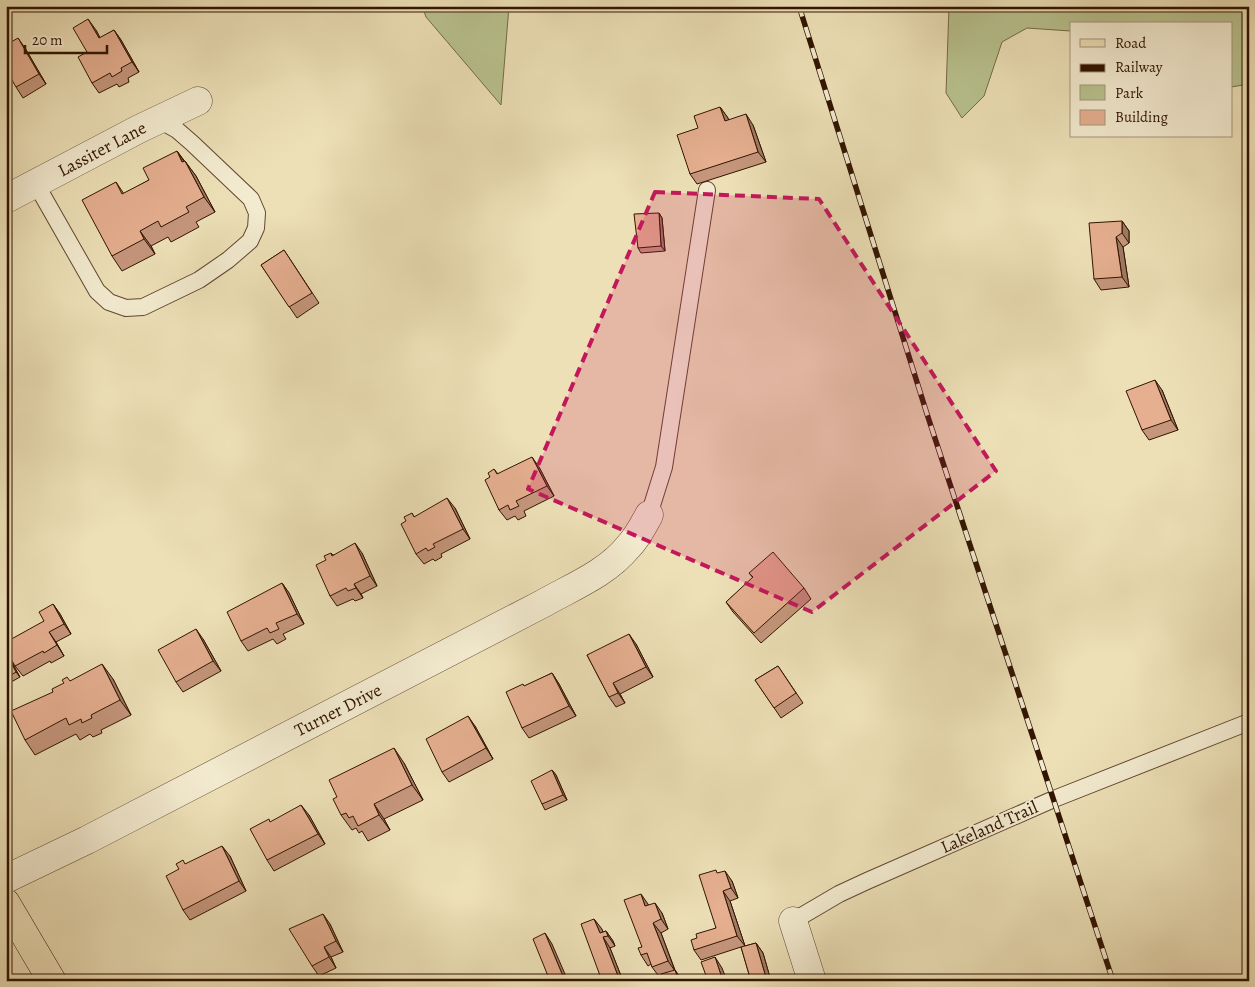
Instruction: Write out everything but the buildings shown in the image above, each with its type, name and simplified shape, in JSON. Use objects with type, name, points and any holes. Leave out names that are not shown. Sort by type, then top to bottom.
[{"type":"main road","points":[[8,912],[52,981]]},
{"type":"street","name":"Lassiter Lane","points":[[6,199],[198,101]]},
{"type":"street","name":"Turner Drive","points":[[6,879],[87,840],[544,603],[606,568],[628,548],[649,515]]},
{"type":"street","name":"Lakeland Trail","points":[[793,921],[812,981]]},
{"type":"lane","points":[[36,184],[97,291],[109,302],[126,308],[143,307],[199,280],[228,260],[250,241],[256,228],[257,213],[251,199],[205,155],[177,130],[159,120]]},
{"type":"lane","points":[[649,515],[664,467],[707,190]]},
{"type":"lane","name":"Lakeland Trail","points":[[793,921],[839,894],[1054,799],[1249,722]]},
{"type":"highlighted area","points":[[655,192],[819,199],[996,471],[812,612],[528,489]]},
{"type":"green space","points":[[422,6],[509,6],[501,105],[426,17]]},
{"type":"green space","points":[[949,6],[1249,6],[1249,84],[1232,87],[1232,22],[1070,22],[1070,31],[1027,28],[1002,42],[984,96],[962,118],[946,93]]},
{"type":"railway","points":[[799,6],[927,414],[1113,981]]}]
